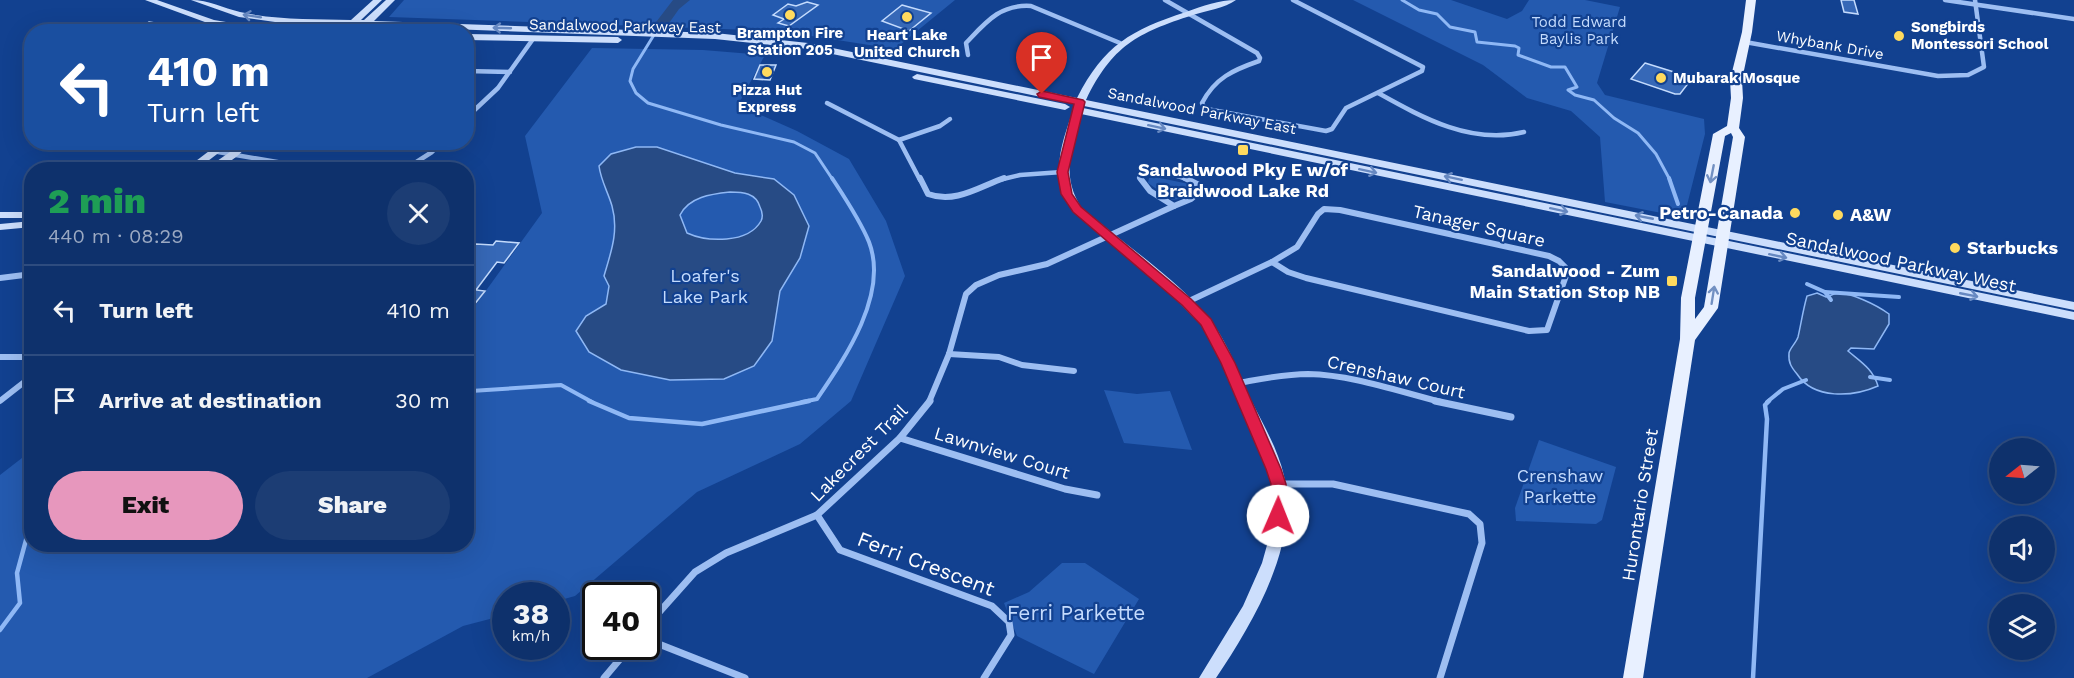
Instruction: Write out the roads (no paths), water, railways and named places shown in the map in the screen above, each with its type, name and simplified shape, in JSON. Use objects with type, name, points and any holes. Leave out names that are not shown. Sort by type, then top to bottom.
[{"type":"main road","points":[[149,0],[213,22],[227,24]]},
{"type":"main road","name":"Sandalwood Parkway East","points":[[195,0],[239,14],[268,19],[386,24]]},
{"type":"main road","points":[[352,23],[378,0]]},
{"type":"main road","points":[[366,23],[391,0]]},
{"type":"main road","points":[[1207,678],[1232,642],[1261,586],[1278,532],[1279,484],[1237,383],[1206,322],[1187,302],[1107,237],[1077,209],[1066,194],[1062,172],[1078,106],[1093,76],[1120,43],[1136,33],[1232,0]]},
{"type":"main road","name":"Hurontario Street","points":[[1688,339],[1711,308],[1738,137],[1733,128],[1737,99],[1736,80],[1745,42],[1751,0]]},
{"type":"main road","name":"Sandalwood Parkway East","points":[[474,28],[642,37]]},
{"type":"main road","name":"Sandalwood Parkway East","points":[[474,37],[533,39],[663,37],[788,51],[1078,106],[1722,238]]},
{"type":"main road","name":"Hurontario Street","points":[[1633,678],[1688,339],[1688,298],[1719,134],[1733,128]]},
{"type":"main road","points":[[221,162],[238,150]]},
{"type":"main road","points":[[202,162],[218,152]]},
{"type":"main road","points":[[0,215],[24,215]]},
{"type":"main road","points":[[0,227],[24,225]]},
{"type":"main road","name":"Sandalwood Parkway West","points":[[1722,238],[2074,306]]},
{"type":"main road","name":"Sandalwood Parkway West","points":[[1722,238],[2074,316]]},
{"type":"street","points":[[1165,0],[1257,52],[1260,58],[1259,61],[1236,69],[1213,82],[1202,103],[1204,107],[1212,110],[1326,131],[1332,129],[1346,108],[1422,71],[1423,67],[1293,0]]},
{"type":"street","points":[[1945,0],[1976,2],[2074,19]]},
{"type":"street","name":"Whybank Drive","points":[[1745,42],[1938,76],[1960,77],[1976,74],[1984,67],[1976,2]]},
{"type":"street","points":[[968,55],[966,43],[1003,8],[1017,4],[1031,6],[1120,43]]},
{"type":"street","points":[[474,110],[498,88],[533,39]]},
{"type":"street","points":[[474,71],[510,72]]},
{"type":"street","points":[[1378,93],[1421,117],[1470,132],[1500,137],[1524,132]]},
{"type":"street","points":[[827,103],[899,140],[928,194],[936,198],[950,198],[1008,177],[1062,172]]},
{"type":"street","points":[[899,140],[940,126],[950,119]]},
{"type":"street","points":[[416,162],[434,150]]},
{"type":"street","points":[[218,152],[279,162]]},
{"type":"street","name":"Lakecrest Trail","points":[[660,611],[695,572],[726,553],[817,515],[900,438],[931,400],[950,354],[966,294],[976,285],[999,275],[1047,264],[1191,199],[1200,191],[1199,185],[1191,180],[1164,173],[1147,173],[1140,178],[1143,184],[1158,198],[1174,206]]},
{"type":"street","name":"Tanager Square","points":[[1187,302],[1272,262],[1297,247],[1318,214],[1324,209],[1340,210],[1549,256],[1559,261],[1568,270],[1547,330],[1529,331],[1306,279],[1272,262]]},
{"type":"street","points":[[0,278],[24,275]]},
{"type":"street","points":[[950,354],[999,357],[1022,365],[1074,371]]},
{"type":"street","points":[[0,357],[24,357]]},
{"type":"street","name":"Crenshaw Court","points":[[1237,383],[1300,375],[1326,375],[1484,413],[1511,417]]},
{"type":"street","points":[[0,401],[24,382]]},
{"type":"street","name":"Lawnview Court","points":[[900,438],[1065,489],[1097,495]]},
{"type":"street","points":[[1279,484],[1334,484],[1356,488],[1469,514],[1479,524],[1482,543],[1440,678]]},
{"type":"street","name":"Ferri Crescent","points":[[817,515],[840,550],[992,606],[1009,621],[1011,635],[984,678]]},
{"type":"street","points":[[660,645],[745,678]]},
{"type":"street","points":[[604,678],[619,660]]},
{"type":"waterway","points":[[657,30],[674,6],[683,0]]},
{"type":"waterway","points":[[1402,0],[1419,10],[1437,14],[1450,27],[1475,32],[1477,42],[1515,46],[1519,48],[1518,55],[1551,67],[1565,67],[1577,87],[1568,90],[1575,95],[1594,100],[1614,118],[1638,133],[1656,154],[1669,178]]},
{"type":"waterway","points":[[657,30],[633,69],[630,81],[636,93],[648,103],[721,125],[794,142],[815,153],[833,180]]},
{"type":"waterway","points":[[802,402],[817,399],[840,364],[861,325],[869,304],[873,283],[874,262],[869,242],[857,217],[832,178]]},
{"type":"waterway","points":[[1669,178],[1678,204]]},
{"type":"waterway","points":[[1807,284],[1825,292]]},
{"type":"waterway","points":[[1825,292],[1899,297]]},
{"type":"waterway","points":[[1825,292],[1831,300]]},
{"type":"waterway","points":[[1870,377],[1890,380]]},
{"type":"waterway","points":[[1767,402],[1783,389],[1806,380]]},
{"type":"waterway","points":[[474,391],[561,385],[592,402]]},
{"type":"waterway","points":[[589,401],[629,418],[702,424],[809,401]]},
{"type":"waterway","points":[[1753,678],[1767,419],[1765,405],[1769,401]]},
{"type":"waterway","points":[[0,630],[20,603],[17,573],[24,547]]},
{"type":"place","name":"Brampton Fire Station 205","points":[[790,15]]},
{"type":"place","name":"Heart Lake United Church","points":[[907,17]]},
{"type":"place","name":"Songbirds Montessori School","points":[[1899,36]]},
{"type":"place","name":"Pizza Hut Express","points":[[767,72]]},
{"type":"place","name":"Mubarak Mosque","points":[[1661,78]]},
{"type":"place","name":"Sandalwood Pky E w/of Braidwood Lake Rd","points":[[1243,150]]},
{"type":"place","name":"Petro-Canada","points":[[1795,213]]},
{"type":"place","name":"A&W","points":[[1838,215]]},
{"type":"place","name":"Starbucks","points":[[1955,248]]},
{"type":"place","name":"Sandalwood - Zum Main Station Stop NB","points":[[1672,281]]},
{"type":"park label","name":"Todd Edward Baylis Park","points":[[1579,30]]},
{"type":"park label","name":"Loafer's Lake Park","points":[[705,286]]},
{"type":"park label","name":"Crenshaw Parkette","points":[[1560,486]]},
{"type":"park label","name":"Ferri Parkette","points":[[1076,613]]}]
